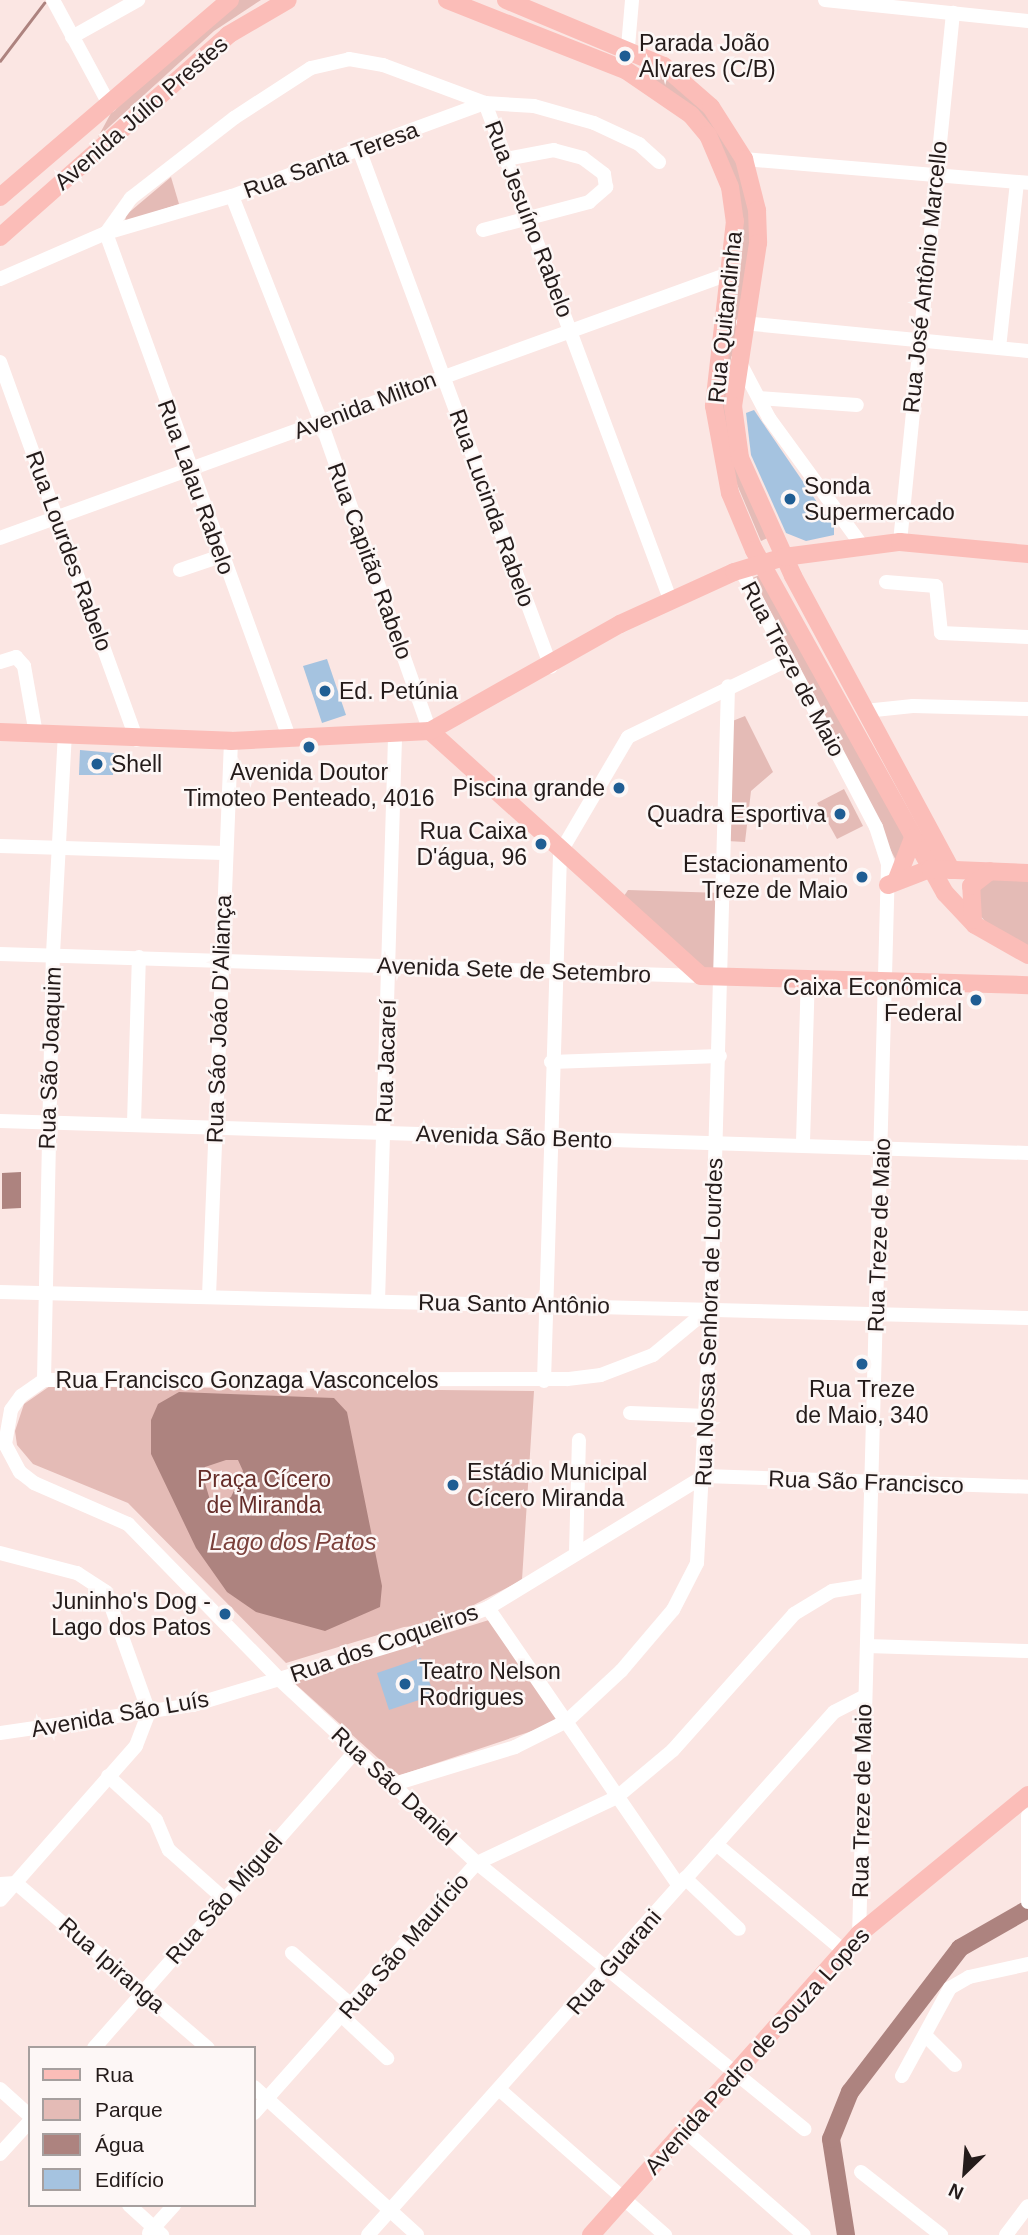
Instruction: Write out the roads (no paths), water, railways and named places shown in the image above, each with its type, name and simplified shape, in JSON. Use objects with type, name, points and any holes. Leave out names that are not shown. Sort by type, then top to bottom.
[{"type":"main road","name":"Avenida Júlio Prestes","points":[[0,197],[46,162],[230,0]]},
{"type":"main road","name":"Avenida Júlio Prestes","points":[[0,237],[228,35],[288,0]]},
{"type":"main road","name":"Rua Quitandinha","points":[[447,0],[627,71],[691,115],[708,135],[730,187],[735,246],[716,376],[716,439],[730,493],[762,564],[930,869],[975,925],[1028,955]]},
{"type":"main road","points":[[506,0],[628,47],[692,85],[744,159],[757,210],[758,243],[737,359],[736,443],[784,557],[951,870]]},
{"type":"main road","points":[[0,729],[36,734],[137,740],[231,741],[395,737],[430,732],[670,599],[741,570],[784,557],[861,544],[900,542],[1028,554]]},
{"type":"main road","points":[[430,732],[560,853],[701,976]]},
{"type":"main road","points":[[893,882],[913,838]]},
{"type":"main road","points":[[893,882],[930,869],[1028,873]]},
{"type":"main road","points":[[975,925],[968,893],[990,871]]},
{"type":"main road","name":"Avenida Sete de Setembro","points":[[701,976],[1028,985]]},
{"type":"main road","name":"Avenida Pedro de Souza Lopes","points":[[591,2235],[859,1934],[1028,1795]]},
{"type":"street","points":[[52,0],[110,106]]},
{"type":"street","points":[[72,37],[138,0]]},
{"type":"street","points":[[628,47],[632,0]]},
{"type":"street","points":[[825,0],[891,3],[1028,21]]},
{"type":"street","name":"Rua José Antônio Marcello","points":[[900,542],[916,340],[953,13]]},
{"type":"street","name":"Rua Jesuíno Rabelo","points":[[106,233],[131,198],[234,118],[311,68],[349,59],[383,65],[485,103],[572,328],[670,599]]},
{"type":"street","name":"Rua Santa Teresa","points":[[0,279],[106,233],[232,196],[360,152],[485,103],[534,106],[594,123],[639,144],[659,162]]},
{"type":"street","points":[[484,230],[530,221],[599,199],[606,187],[604,174],[583,158],[554,150],[506,159]]},
{"type":"street","name":"Rua Lucinda Rabelo","points":[[360,152],[551,667]]},
{"type":"street","points":[[744,159],[935,172],[1023,182],[999,348]]},
{"type":"street","name":"Rua Capitão Rabelo","points":[[232,196],[321,422],[430,732]]},
{"type":"street","name":"Rua Lalau Rabelo","points":[[106,233],[189,470],[290,740]]},
{"type":"street","name":"Avenida Milton","points":[[0,538],[572,328],[731,273]]},
{"type":"street","points":[[743,323],[1028,351]]},
{"type":"street","points":[[737,359],[759,398],[861,544]]},
{"type":"street","name":"Rua Lourdes Rabelo","points":[[0,362],[137,740]]},
{"type":"street","points":[[759,398],[857,405]]},
{"type":"street","points":[[180,570],[221,556]]},
{"type":"street","name":"Rua Treze de Maio","points":[[741,570],[876,827],[886,851],[893,882],[886,980],[859,1934]]},
{"type":"street","points":[[886,582],[936,586],[938,625],[944,634],[1028,636]]},
{"type":"street","points":[[0,662],[16,657],[23,666],[36,734]]},
{"type":"street","points":[[544,1381],[548,1138],[560,853],[628,737],[728,686],[787,660]]},
{"type":"street","name":"Rua Nossa Senhora de Lourdes","points":[[391,1786],[515,1747],[567,1721],[621,1671],[688,1587],[701,1540],[707,1416],[720,1056],[728,686]]},
{"type":"street","points":[[865,711],[913,706],[1028,709]]},
{"type":"street","name":"Rua São Joaquim","points":[[44,1380],[53,954],[65,735]]},
{"type":"street","name":"Rua Jacareí","points":[[378,1301],[395,737]]},
{"type":"street","name":"Rua Sáo Joáo D'Aliança","points":[[209,1296],[224,853],[231,741]]},
{"type":"street","points":[[0,846],[224,853]]},
{"type":"street","points":[[660,977],[673,953]]},
{"type":"street","name":"Avenida Sete de Setembro","points":[[0,954],[555,970],[660,977],[701,976]]},
{"type":"street","points":[[134,1123],[139,957]]},
{"type":"street","points":[[803,1142],[808,977]]},
{"type":"street","points":[[551,1062],[720,1056]]},
{"type":"street","name":"Avenida São Bento","points":[[0,1121],[215,1125],[716,1143],[803,1142],[882,1149],[1028,1153]]},
{"type":"street","name":"Rua Santo Antônio","points":[[0,1292],[545,1307],[711,1307],[1028,1318]]},
{"type":"street","name":"Rua Francisco Gonzaga Vasconcelos","points":[[279,1679],[128,1524],[34,1483],[20,1472],[2,1444],[3,1427],[21,1396],[44,1380],[544,1381],[601,1375],[629,1365],[679,1337],[711,1307]]},
{"type":"street","points":[[630,1413],[707,1416]]},
{"type":"street","points":[[576,1553],[579,1440]]},
{"type":"street","name":"Rua São Francisco","points":[[704,1476],[1028,1487]]},
{"type":"street","name":"Rua dos Coqueiros","points":[[279,1679],[408,1640],[488,1608],[704,1476]]},
{"type":"street","points":[[0,1553],[77,1573],[106,1592],[149,1712],[135,1746],[0,1900]]},
{"type":"street","name":"Rua São Maurício","points":[[256,2110],[477,1863],[617,1797],[673,1750],[794,1614],[832,1591],[868,1585]]},
{"type":"street","points":[[488,1608],[617,1797],[682,1882],[739,1929]]},
{"type":"street","points":[[867,1646],[1028,1651]]},
{"type":"street","name":"Avenida São Luís","points":[[0,1733],[149,1712],[279,1679]]},
{"type":"street","name":"Rua São Daniel","points":[[279,1679],[391,1786],[477,1863],[606,1973],[804,2129]]},
{"type":"street","name":"Rua Guarani","points":[[368,2235],[606,1973],[682,1882],[834,1712],[864,1697]]},
{"type":"street","name":"Rua São Miguel","points":[[96,2046],[223,1898],[355,1752]]},
{"type":"street","points":[[108,1776],[156,1820],[169,1850],[223,1898]]},
{"type":"street","points":[[1027,1898],[1028,1815]]},
{"type":"street","points":[[716,1844],[844,1951]]},
{"type":"street","points":[[0,1884],[16,1883]]},
{"type":"street","name":"Rua Ipiranga","points":[[16,1883],[206,2046]]},
{"type":"street","points":[[292,1953],[387,2058]]},
{"type":"street","points":[[902,2076],[955,1983],[1028,1964]]},
{"type":"street","points":[[926,2036],[955,2065]]},
{"type":"street","points":[[0,2089],[28,2114]]},
{"type":"street","points":[[256,2089],[418,2235]]},
{"type":"street","points":[[500,2090],[665,2235]]},
{"type":"street","points":[[0,2154],[28,2123]]},
{"type":"street","points":[[684,2130],[804,2235]]},
{"type":"street","points":[[861,2172],[942,2235]]},
{"type":"street","points":[[1006,2235],[1028,2206]]},
{"type":"street","points":[[131,2207],[154,2233],[173,2207]]},
{"type":"water","points":[[21,1172],[21,1208],[2,1209],[2,1173]]},
{"type":"water","name":"Lago dos Patos","points":[[179,1392],[334,1398],[347,1412],[382,1586],[380,1607],[325,1631],[256,1612],[227,1592],[196,1548],[151,1454],[151,1420],[158,1404]],"holes":[[[226,1460],[238,1460],[243,1471],[231,1497],[217,1504],[210,1500],[202,1473],[205,1467]]]},
{"type":"waterway","points":[[0,61],[44,3]]},
{"type":"waterway","points":[[846,2235],[831,2139],[850,2092],[960,1948],[1028,1909]]},
{"type":"place","name":"Parada João Alvares (C/B)","points":[[625,56]]},
{"type":"place","name":"Sonda Supermercado","points":[[790,499]]},
{"type":"place","name":"Ed. Petúnia","points":[[325,691]]},
{"type":"place","name":"Avenida Doutor Timoteo Penteado, 4016","points":[[309,747]]},
{"type":"place","name":"Shell","points":[[97,764]]},
{"type":"place","name":"Piscina grande","points":[[619,788]]},
{"type":"place","name":"Quadra Esportiva","points":[[840,814]]},
{"type":"place","name":"Rua Caixa D'água, 96","points":[[541,844]]},
{"type":"place","name":"Estacionamento Treze de Maio","points":[[862,877]]},
{"type":"place","name":"Caixa Econômica Federal","points":[[976,1000]]},
{"type":"place","name":"Rua Treze de Maio, 340","points":[[862,1364]]},
{"type":"place","name":"Estádio Municipal Cícero Miranda","points":[[453,1485]]},
{"type":"place","name":"Juninho's Dog - Lago dos Patos","points":[[225,1614]]},
{"type":"place","name":"Teatro Nelson Rodrigues","points":[[405,1684]]},
{"type":"park label","name":"Praça Cícero de Miranda","points":[[264,1492]]}]
